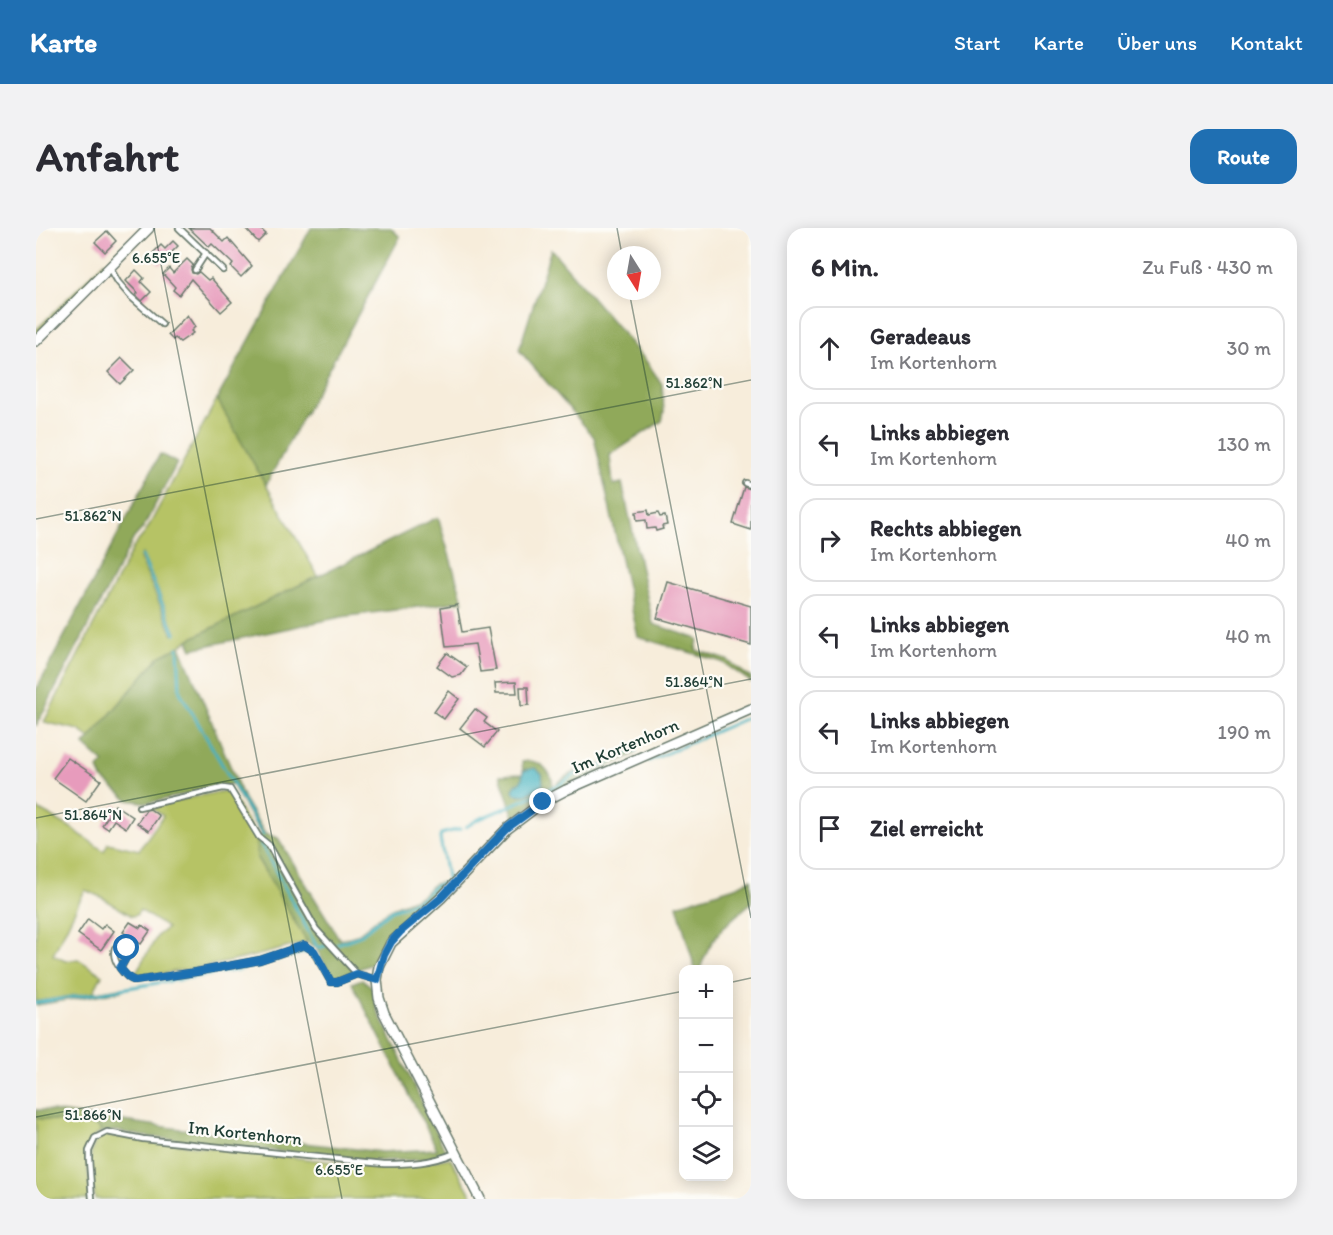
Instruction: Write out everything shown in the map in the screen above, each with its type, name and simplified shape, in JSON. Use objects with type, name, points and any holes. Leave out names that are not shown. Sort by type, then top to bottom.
[{"type":"street","points":[[36,341],[148,228]]},
{"type":"street","name":"Im Kortenhorn","points":[[480,1199],[384,1012],[379,998],[377,980],[379,967],[391,942],[441,898],[507,828],[525,814],[566,790],[751,709]]},
{"type":"lane","points":[[179,228],[223,270]]},
{"type":"lane","points":[[195,270],[206,253]]},
{"type":"lane","points":[[110,268],[130,296],[162,324]]},
{"type":"lane","points":[[139,807],[223,788],[230,789],[259,837],[269,845],[316,929],[357,974],[377,980]]},
{"type":"lane","points":[[120,968],[128,952],[127,948],[121,944],[117,945],[113,953],[120,968],[135,981],[260,960],[304,945],[314,951],[331,982],[357,974]]},
{"type":"lane","name":"Im Kortenhorn","points":[[93,1199],[89,1151],[95,1138],[107,1132],[155,1140],[384,1164],[423,1163],[455,1153]]},
{"type":"green space","points":[[311,228],[391,228],[400,237],[266,485],[217,399]]},
{"type":"green space","points":[[551,249],[646,361],[662,384],[664,412],[662,421],[610,455],[613,485],[622,483],[653,624],[698,639],[696,650],[727,660],[751,678],[751,682],[722,662],[638,637],[594,437],[519,350]]},
{"type":"green space","points":[[104,262],[108,266],[36,336],[36,330]]},
{"type":"green space","points":[[217,399],[318,576],[188,640],[177,649],[159,657],[90,738],[79,730],[44,722],[134,546],[145,533]],"holes":[[[142,554],[176,633],[173,635],[140,558]]]},
{"type":"green space","points":[[160,454],[177,463],[143,528],[134,538],[36,726],[36,690]]},
{"type":"green space","points":[[438,517],[463,601],[341,617],[192,649],[188,640]]},
{"type":"green space","points":[[180,646],[244,799],[265,834],[278,838],[340,940],[357,935],[390,909],[421,896],[434,884],[445,882],[449,884],[389,936],[374,965],[333,979],[316,948],[307,942],[257,858],[256,837],[261,835],[232,784],[148,803],[128,800],[102,778],[98,769],[104,763],[84,745],[159,657]]},
{"type":"green space","points":[[625,750],[636,750],[635,754],[549,794],[514,817],[500,775],[522,774],[521,782],[513,790],[519,796],[526,769],[523,771],[522,762],[534,762],[544,767],[550,775],[553,787],[567,776],[581,769],[602,764]]},
{"type":"green space","points":[[224,791],[232,796],[256,837],[257,858],[307,942],[220,964],[133,977],[158,935],[167,928],[140,910],[132,916],[85,890],[53,955],[65,961],[78,959],[102,975],[93,993],[36,1002],[36,808],[68,826],[104,851],[108,843],[139,850],[163,816],[150,807]]},
{"type":"green space","points":[[751,879],[751,903],[733,918],[714,939],[701,965],[694,965],[677,905],[738,886]]},
{"type":"green space","points":[[362,979],[372,987],[377,1009],[447,1154],[424,1160],[364,1161],[142,1136],[117,1131],[101,1132],[98,1126],[36,1118],[36,1110],[44,1110],[173,1128],[382,1152],[437,1149],[352,983]]},
{"type":"green space","points":[[121,988],[121,991],[36,1005],[36,1002]]},
{"type":"green space","points":[[36,1118],[98,1126],[101,1132],[89,1145],[87,1162],[90,1199],[36,1199]]},
{"type":"green space","points":[[104,1135],[358,1165],[401,1166],[450,1158],[474,1199],[95,1199],[90,1164],[91,1155],[97,1140]]},
{"type":"water","points":[[535,768],[542,774],[543,785],[526,795],[515,794],[513,790],[521,781],[523,771]]},
{"type":"building","points":[[189,228],[210,228],[224,242],[228,238],[252,266],[241,277],[231,267],[233,264],[212,244],[209,247]]},
{"type":"building","points":[[245,228],[259,228],[266,234],[258,242]]},
{"type":"building","points":[[107,231],[116,241],[105,252],[95,242]]},
{"type":"building","points":[[173,241],[178,246],[160,264],[151,255],[161,245],[165,249]]},
{"type":"building","points":[[187,259],[193,265],[192,273],[199,272],[208,280],[211,278],[232,302],[221,312],[191,279],[179,295],[173,290],[175,287],[163,274],[169,268],[173,273]]},
{"type":"building","points":[[136,270],[144,278],[141,282],[151,292],[142,301],[136,295],[138,293],[126,281]]},
{"type":"building","points":[[187,315],[195,327],[191,331],[193,333],[180,342],[175,338],[173,340],[168,335]]},
{"type":"building","points":[[122,358],[134,370],[120,384],[108,372]]},
{"type":"building","points":[[744,487],[751,489],[751,530],[733,524]]},
{"type":"building","points":[[648,510],[649,515],[658,513],[660,517],[665,516],[667,525],[662,526],[663,529],[656,531],[655,528],[647,529],[646,520],[637,521],[636,512]]},
{"type":"building","points":[[668,582],[751,606],[751,645],[657,618]]},
{"type":"building","points":[[457,605],[462,632],[488,628],[496,670],[480,672],[475,644],[446,647],[441,608]]},
{"type":"building","points":[[447,653],[467,667],[461,675],[452,677],[437,666]]},
{"type":"building","points":[[516,682],[517,693],[496,693],[495,683]]},
{"type":"building","points":[[520,687],[528,687],[529,705],[521,706]]},
{"type":"building","points":[[449,691],[459,699],[444,719],[434,712]]},
{"type":"building","points":[[475,709],[487,718],[484,722],[497,732],[485,747],[460,728]]},
{"type":"building","points":[[68,758],[101,780],[86,801],[53,778]]},
{"type":"building","points":[[115,805],[133,817],[126,828],[114,820],[108,829],[102,825]]},
{"type":"building","points":[[150,809],[159,816],[149,831],[137,823],[146,810]]},
{"type":"building","points":[[88,919],[101,929],[105,924],[114,931],[101,950],[78,934]]},
{"type":"building","points":[[130,922],[140,928],[142,925],[150,931],[141,944],[123,932]]},
{"type":"waterway","points":[[142,556],[175,634]]},
{"type":"waterway","points":[[178,648],[180,692],[263,835]]},
{"type":"waterway","points":[[649,761],[751,716]]},
{"type":"waterway","points":[[466,827],[477,820],[561,784],[576,774],[636,751]]},
{"type":"waterway","points":[[337,944],[359,936],[391,910],[423,897],[434,886],[448,882],[440,838],[441,834],[460,829]]},
{"type":"waterway","points":[[261,844],[317,947],[327,945]]},
{"type":"waterway","points":[[36,1003],[237,970],[306,952]]},
{"type":"route","points":[[127,948],[128,955],[120,968],[135,981],[260,960],[304,945],[314,951],[331,982],[357,974],[377,980],[384,955],[400,932],[441,898],[475,865],[507,828],[543,802]]}]
